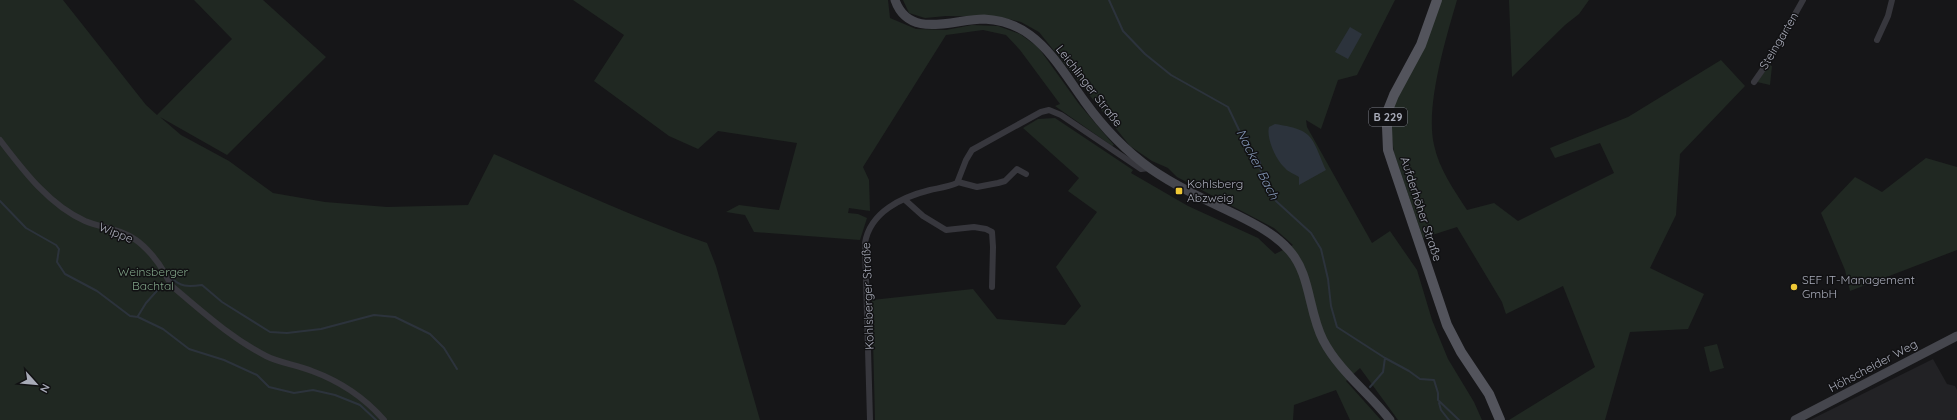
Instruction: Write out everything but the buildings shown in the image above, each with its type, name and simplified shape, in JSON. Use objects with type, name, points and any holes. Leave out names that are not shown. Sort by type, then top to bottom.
[{"type":"main road","name":"Leichlinger Straße","points":[[896,0],[904,17],[915,22],[932,25],[986,19],[1007,23],[1024,31],[1048,52],[1096,118],[1149,168],[1179,186],[1263,229],[1289,249],[1302,272],[1312,315],[1326,346],[1346,372],[1390,420]]},
{"type":"main road","name":"Aufderhöher Straße","points":[[1437,0],[1423,40],[1403,75],[1388,110],[1388,150],[1447,326],[1489,394],[1500,420]]},
{"type":"main road","name":"Höhscheider Weg","points":[[1799,419],[1957,336]]},
{"type":"street","name":"Steingarten","points":[[1754,82],[1768,62],[1803,0]]},
{"type":"street","points":[[1877,40],[1888,16],[1892,0]]},
{"type":"street","points":[[1026,174],[1017,168],[1005,181],[977,187],[958,182],[966,160],[972,150],[1040,112],[1049,110],[1061,115],[1142,170],[1149,168]]},
{"type":"street","name":"Wippe","points":[[0,140],[40,188],[71,213],[86,222],[122,233],[137,241],[160,267],[173,287],[223,329],[267,356],[314,371],[364,399],[384,420]]},
{"type":"street","name":"Kohlsberger Straße","points":[[870,420],[864,243],[868,230],[879,215],[904,199],[958,182]]},
{"type":"street","points":[[904,199],[923,216],[946,230],[974,227],[986,229],[992,232],[994,247],[992,287]]},
{"type":"shaded area","points":[[1350,27],[1362,34],[1348,59],[1335,52]]},
{"type":"shaded area","points":[[1275,124],[1297,129],[1310,136],[1326,170],[1299,185],[1299,177],[1288,171],[1278,160],[1272,149],[1268,132],[1269,127]]},
{"type":"shaded area","points":[[1933,359],[1947,384],[1955,386],[1957,390],[1957,420],[1810,420]]},
{"type":"green space","name":"Weinsberger Bachtal","points":[[0,0],[63,0],[146,105],[157,115],[232,39],[194,0],[263,0],[326,57],[227,155],[160,117],[181,135],[229,161],[273,193],[325,202],[387,207],[468,205],[494,154],[626,212],[707,243],[716,266],[760,420],[0,420]]},
{"type":"green space","points":[[573,0],[888,0],[890,18],[916,29],[946,30],[972,25],[998,26],[1020,34],[1038,47],[1079,104],[1114,145],[1112,146],[1055,106],[1060,104],[1020,50],[1006,35],[983,30],[946,35],[863,167],[869,180],[870,211],[849,208],[848,213],[858,214],[867,218],[860,240],[754,232],[745,215],[726,212],[739,205],[779,210],[797,143],[718,131],[698,149],[669,136],[594,81],[624,35]]},
{"type":"green space","points":[[903,0],[1395,0],[1357,75],[1338,80],[1321,129],[1306,120],[1307,127],[1372,243],[1390,231],[1417,270],[1432,320],[1448,359],[1474,402],[1482,420],[1398,420],[1360,368],[1346,381],[1381,420],[1350,420],[1336,390],[1294,405],[1293,420],[875,420],[872,300],[973,289],[997,319],[1065,325],[1081,306],[1056,267],[1097,212],[1068,191],[1079,178],[1023,128],[1038,119],[1055,118],[1133,170],[1131,173],[1188,206],[1258,238],[1275,254],[1293,245],[1274,228],[1177,177],[1168,168],[1152,161],[1130,146],[1039,32],[1021,22],[1000,17],[946,16],[925,18],[909,13]]},
{"type":"green space","points":[[1441,0],[1457,0],[1434,92],[1432,129],[1434,145],[1439,162],[1467,210],[1494,203],[1518,221],[1614,173],[1600,143],[1555,158],[1550,148],[1628,117],[1721,60],[1745,86],[1680,154],[1676,215],[1650,268],[1704,294],[1688,329],[1630,332],[1605,420],[1509,420],[1595,367],[1563,286],[1506,314],[1502,302],[1457,227],[1423,238],[1394,153],[1391,130],[1393,107]]},
{"type":"green space","points":[[1509,0],[1589,0],[1579,14],[1565,25],[1512,77]]},
{"type":"green space","points":[[1769,65],[1772,66],[1770,85],[1757,82]]},
{"type":"green space","points":[[1926,158],[1957,167],[1957,250],[1850,291],[1845,270],[1821,213],[1855,177],[1882,192]]},
{"type":"green space","points":[[1717,344],[1724,368],[1710,372],[1704,347]]},
{"type":"waterway","name":"Nacker Bach","points":[[1109,0],[1123,31],[1145,54],[1171,75],[1228,107],[1240,132],[1260,162],[1261,175],[1276,201],[1311,233],[1321,249],[1328,279],[1331,306],[1337,327],[1420,379],[1434,380],[1438,393],[1438,400],[1459,420]]},
{"type":"waterway","points":[[0,201],[26,228],[56,245],[59,249],[57,262],[65,274],[97,291],[130,316],[138,317],[163,329],[189,349],[224,360],[257,375],[269,387],[294,393],[313,390],[335,395],[360,405],[376,420]]},
{"type":"waterway","points":[[170,277],[184,286],[202,285],[222,302],[270,332],[287,333],[321,329],[374,315],[395,317],[430,334],[444,348],[457,369]]},
{"type":"waterway","points":[[138,316],[146,303],[163,284]]},
{"type":"waterway","points":[[1370,387],[1383,372],[1385,358]]},
{"type":"waterway","points":[[1439,403],[1441,410],[1449,420]]},
{"type":"place","name":"Kohlsberg Abzweig","points":[[1179,191]]},
{"type":"place","name":"SEF IT-Management GmbH","points":[[1794,287]]}]
